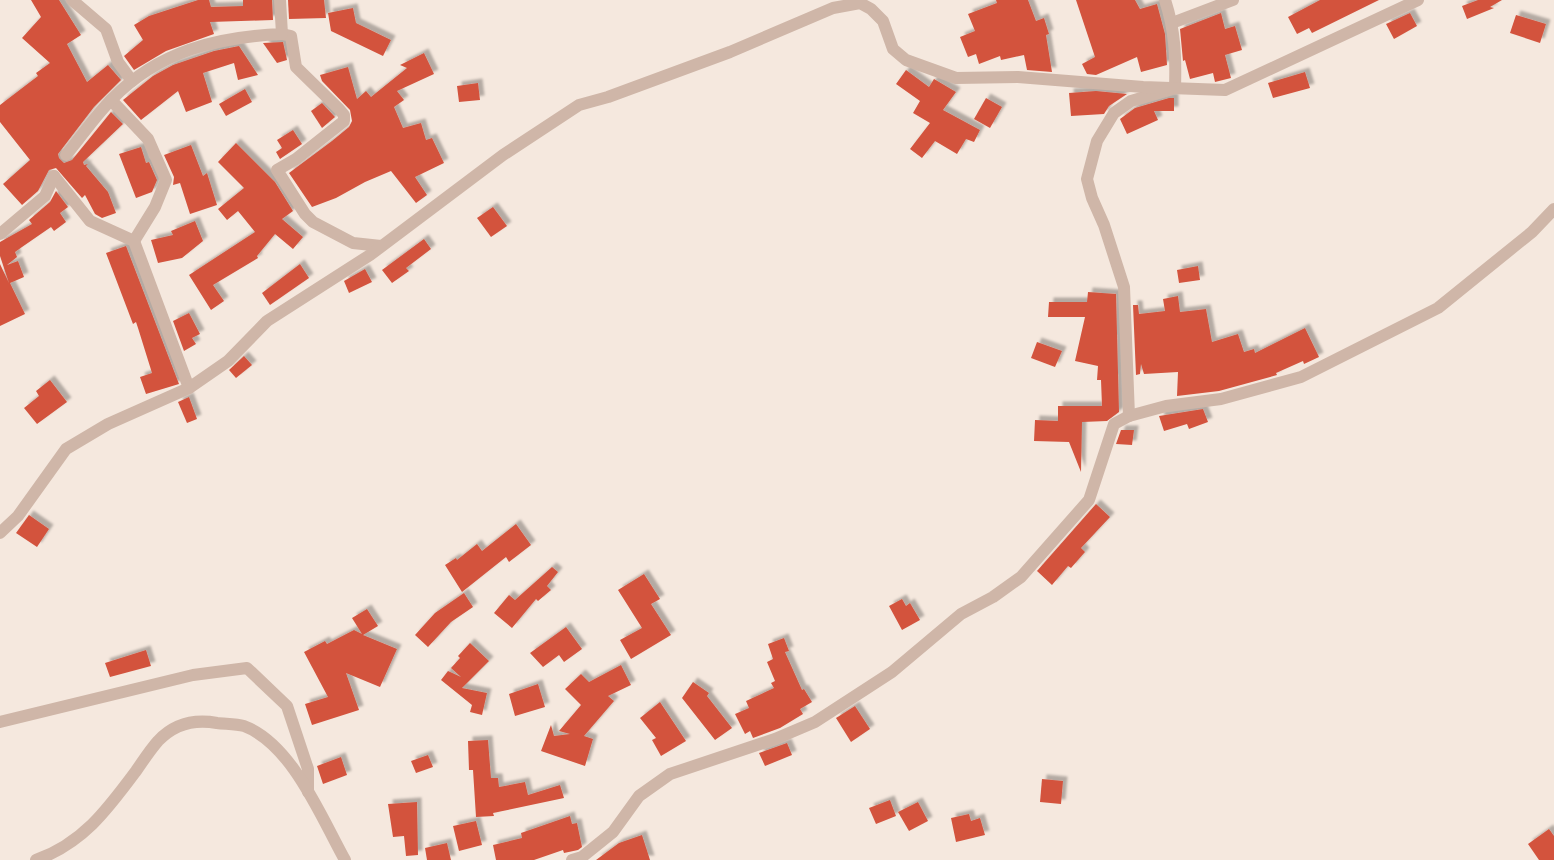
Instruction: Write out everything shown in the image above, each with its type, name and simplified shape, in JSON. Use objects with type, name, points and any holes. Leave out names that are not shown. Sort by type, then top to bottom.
[{"type":"street","points":[[72,0],[106,29],[118,62],[132,81]]},
{"type":"street","points":[[280,0],[282,34]]},
{"type":"street","points":[[1165,0],[1172,23],[1176,54],[1175,88]]},
{"type":"street","points":[[1172,23],[1233,0]]},
{"type":"street","points":[[0,533],[18,516],[66,449],[108,424],[189,388],[228,361],[267,321],[381,246],[503,155],[579,105],[608,97],[730,52],[834,8],[860,3],[871,9],[883,21],[893,49],[906,60],[956,78],[1018,77],[1225,90],[1418,0]]},
{"type":"street","points":[[66,155],[111,100],[144,72],[201,44],[282,34],[291,36],[296,67],[339,109],[344,116],[344,121],[296,160],[277,170],[302,209],[313,222],[353,243],[381,246]]},
{"type":"street","points":[[1129,416],[1124,287],[1087,179],[1097,141],[1114,113],[1131,101],[1175,88]]},
{"type":"street","points":[[111,100],[148,139],[166,180],[155,207],[134,242]]},
{"type":"street","points":[[0,234],[45,196],[54,176],[90,221],[134,242],[189,388]]},
{"type":"street","points":[[572,860],[582,857],[613,832],[639,796],[670,774],[774,739],[815,722],[892,672],[960,614],[993,597],[1021,577],[1089,500],[1114,424],[1129,416],[1166,406],[1221,399],[1301,377],[1438,308],[1532,232],[1554,209]]},
{"type":"street","points":[[0,722],[192,674],[247,668],[287,706],[308,769],[308,793]]},
{"type":"street","points":[[36,860],[67,846],[88,830],[159,740],[183,723],[210,721],[244,726],[276,748],[287,760],[308,793],[345,860]]},
{"type":"building","points":[[31,0],[59,0],[81,35],[67,44],[87,82],[108,65],[121,80],[94,107],[58,154],[64,163],[72,160],[111,112],[123,124],[83,162],[84,165],[88,164],[86,166],[108,192],[116,213],[102,218],[95,214],[85,195],[82,198],[56,168],[49,170],[38,191],[22,205],[3,184],[30,160],[0,122],[0,105],[38,76],[36,73],[50,63],[22,38],[41,17]]},
{"type":"building","points":[[198,0],[209,0],[211,7],[243,6],[243,0],[272,0],[273,20],[210,22],[214,34],[166,51],[134,70],[124,56],[143,40],[134,25],[149,16]]},
{"type":"building","points":[[288,0],[324,0],[326,18],[289,19]]},
{"type":"building","points":[[996,0],[1028,0],[1036,21],[1044,18],[1049,34],[1046,35],[1052,72],[1027,70],[1024,55],[1001,60],[1000,56],[979,64],[976,54],[968,57],[960,37],[975,31],[968,14],[997,3]]},
{"type":"building","points":[[1076,0],[1135,0],[1140,9],[1157,4],[1165,34],[1167,65],[1141,72],[1137,57],[1096,75],[1087,74],[1082,64],[1095,57]]},
{"type":"building","points":[[1320,0],[1379,0],[1312,33],[1309,28],[1297,34],[1288,17]]},
{"type":"building","points":[[1478,0],[1502,0],[1490,7],[1494,8],[1467,19],[1462,6]]},
{"type":"building","points":[[353,8],[356,23],[391,40],[383,56],[331,31],[328,13]]},
{"type":"building","points":[[1221,13],[1225,29],[1235,26],[1242,50],[1225,55],[1231,78],[1215,82],[1213,73],[1190,79],[1185,60],[1183,61],[1180,29]]},
{"type":"building","points":[[1410,13],[1417,26],[1394,39],[1386,24]]},
{"type":"building","points":[[1516,15],[1546,24],[1540,43],[1510,33]]},
{"type":"building","points":[[283,42],[287,60],[277,63],[263,43]]},
{"type":"building","points":[[239,46],[258,75],[238,80],[234,63],[203,73],[212,102],[186,112],[178,91],[141,120],[123,100],[153,76],[173,65],[214,51]]},
{"type":"building","points":[[424,53],[434,74],[397,91],[404,100],[394,107],[403,128],[421,123],[426,140],[432,138],[444,163],[415,177],[427,195],[416,203],[391,171],[365,182],[336,198],[312,207],[289,173],[349,127],[352,121],[350,110],[322,81],[320,75],[348,67],[357,99],[366,91],[371,97],[407,68],[400,65]]},
{"type":"building","points":[[906,70],[929,87],[934,79],[956,92],[943,110],[980,130],[974,142],[966,139],[957,154],[935,141],[922,158],[910,149],[930,123],[913,113],[920,101],[896,84]]},
{"type":"building","points":[[1305,72],[1310,88],[1273,98],[1268,83]]},
{"type":"building","points":[[478,83],[480,100],[459,102],[457,86]]},
{"type":"building","points":[[245,89],[252,102],[226,116],[219,104]]},
{"type":"building","points":[[1096,91],[1127,94],[1109,106],[1104,114],[1071,116],[1069,93]]},
{"type":"building","points":[[986,98],[1002,107],[990,128],[974,119]]},
{"type":"building","points":[[1174,98],[1174,111],[1154,111],[1158,120],[1127,134],[1120,119],[1135,108]]},
{"type":"building","points":[[322,103],[335,117],[322,128],[311,111]]},
{"type":"building","points":[[293,130],[302,144],[280,159],[276,152],[282,148],[277,140]]},
{"type":"building","points":[[236,143],[275,182],[293,211],[282,219],[303,237],[293,249],[275,234],[257,256],[258,258],[213,285],[224,301],[211,310],[189,275],[255,232],[238,211],[227,220],[218,209],[244,188],[218,162]]},
{"type":"building","points":[[191,145],[203,176],[207,173],[217,205],[190,214],[180,183],[173,185],[174,177],[164,155]]},
{"type":"building","points":[[141,147],[146,163],[149,162],[157,180],[152,192],[136,198],[119,154]]},
{"type":"building","points":[[56,191],[68,207],[60,213],[66,222],[54,231],[51,227],[15,252],[17,257],[7,265],[18,261],[24,277],[10,283],[25,314],[0,326],[0,264],[9,283],[0,256],[0,242],[32,224],[29,220],[50,202]]},
{"type":"building","points":[[493,207],[507,226],[491,237],[477,218]]},
{"type":"building","points":[[195,221],[203,241],[182,258],[158,263],[151,240],[173,235],[171,231]]},
{"type":"building","points":[[424,239],[431,249],[406,268],[409,271],[392,283],[382,270]]},
{"type":"building","points":[[126,246],[179,384],[146,394],[140,377],[152,373],[136,322],[133,324],[106,253]]},
{"type":"building","points":[[300,264],[309,278],[270,305],[262,293]]},
{"type":"building","points":[[1198,266],[1200,280],[1179,283],[1177,270]]},
{"type":"building","points":[[365,269],[372,282],[349,293],[344,281]]},
{"type":"building","points":[[1088,292],[1116,294],[1119,412],[1107,421],[1082,422],[1081,472],[1069,442],[1034,441],[1035,420],[1058,421],[1058,406],[1102,406],[1101,380],[1097,380],[1098,366],[1075,361],[1085,317],[1048,317],[1049,302],[1087,302]]},
{"type":"building","points":[[1178,296],[1180,312],[1206,309],[1212,342],[1238,334],[1244,352],[1254,349],[1255,353],[1305,328],[1319,357],[1304,364],[1303,361],[1276,373],[1277,375],[1219,391],[1177,396],[1178,372],[1144,374],[1141,364],[1140,374],[1136,375],[1133,305],[1138,305],[1139,314],[1165,311],[1163,299]]},
{"type":"building","points":[[189,313],[200,334],[192,338],[196,344],[184,351],[173,321]]},
{"type":"building","points":[[1037,342],[1062,351],[1055,367],[1031,358]]},
{"type":"building","points":[[244,356],[252,365],[236,378],[229,370]]},
{"type":"building","points":[[50,380],[67,402],[37,424],[24,408],[39,396],[36,391]]},
{"type":"building","points":[[189,397],[197,419],[187,423],[178,402]]},
{"type":"building","points":[[1203,409],[1208,422],[1189,429],[1187,424],[1164,431],[1159,416]]},
{"type":"building","points":[[1121,430],[1134,430],[1132,445],[1116,444]]},
{"type":"building","points":[[1096,504],[1110,517],[1081,548],[1085,552],[1071,568],[1068,566],[1052,585],[1037,571]]},
{"type":"building","points":[[29,515],[49,529],[37,547],[16,533]]},
{"type":"building","points":[[516,524],[531,545],[509,562],[506,557],[462,592],[445,565],[456,558],[457,560],[477,544],[482,551]]},
{"type":"building","points":[[552,567],[558,572],[547,586],[551,590],[538,601],[536,599],[512,628],[494,613],[509,595],[515,600]]},
{"type":"building","points":[[644,574],[660,599],[651,604],[671,635],[631,659],[620,640],[642,628],[618,590]]},
{"type":"building","points":[[464,593],[473,607],[451,622],[428,647],[415,635],[435,613]]},
{"type":"building","points":[[902,599],[906,606],[910,603],[920,620],[902,630],[889,606]]},
{"type":"building","points":[[367,609],[378,626],[363,635],[397,649],[380,687],[346,673],[359,710],[312,725],[305,704],[328,697],[304,652],[325,641],[327,644],[354,630],[362,634],[352,618]]},
{"type":"building","points":[[566,627],[582,649],[564,662],[559,655],[543,667],[530,653]]},
{"type":"building","points":[[784,638],[789,651],[785,652],[802,690],[804,689],[812,702],[800,709],[803,714],[780,728],[753,738],[750,731],[745,734],[735,714],[749,708],[746,701],[774,688],[771,683],[775,681],[767,662],[773,659],[768,644]]},
{"type":"building","points":[[470,643],[489,661],[462,688],[487,693],[482,715],[470,712],[472,705],[441,680],[448,671],[461,677],[451,668],[460,658],[458,656]]},
{"type":"building","points":[[146,650],[151,666],[110,677],[105,663]]},
{"type":"building","points":[[621,665],[631,685],[608,696],[614,701],[584,736],[593,739],[585,766],[541,751],[551,725],[554,736],[570,734],[559,731],[581,705],[565,689],[581,674],[589,682]]},
{"type":"building","points":[[693,682],[709,693],[707,696],[732,728],[715,740],[682,698]]},
{"type":"building","points":[[538,684],[545,707],[515,716],[509,694]]},
{"type":"building","points":[[660,702],[686,741],[661,756],[652,740],[656,738],[640,718]]},
{"type":"building","points":[[855,706],[870,729],[851,742],[836,718]]},
{"type":"building","points":[[488,740],[491,778],[498,778],[499,787],[525,782],[528,795],[560,785],[564,798],[493,813],[494,816],[476,817],[473,770],[469,770],[468,741]]},
{"type":"building","points":[[787,743],[792,755],[765,766],[759,753]]},
{"type":"building","points":[[428,755],[433,767],[416,773],[411,761]]},
{"type":"building","points":[[341,757],[347,775],[323,784],[317,766]]},
{"type":"building","points":[[1042,779],[1063,781],[1061,804],[1040,802]]},
{"type":"building","points":[[890,800],[896,816],[876,824],[869,808]]},
{"type":"building","points":[[417,802],[418,855],[406,856],[404,836],[393,837],[388,804]]},
{"type":"building","points":[[918,802],[928,821],[909,831],[898,812]]},
{"type":"building","points":[[969,814],[971,821],[980,818],[985,835],[956,842],[951,818]]},
{"type":"building","points":[[570,816],[572,824],[577,823],[582,847],[578,850],[564,853],[563,850],[534,860],[496,860],[493,845],[522,838],[521,833]]},
{"type":"building","points":[[476,821],[482,845],[459,851],[453,826]]},
{"type":"building","points":[[1549,829],[1554,836],[1554,860],[1539,860],[1528,844]]},
{"type":"building","points":[[642,835],[650,860],[596,860],[619,843]]},
{"type":"building","points":[[447,843],[451,860],[427,860],[425,848]]}]
